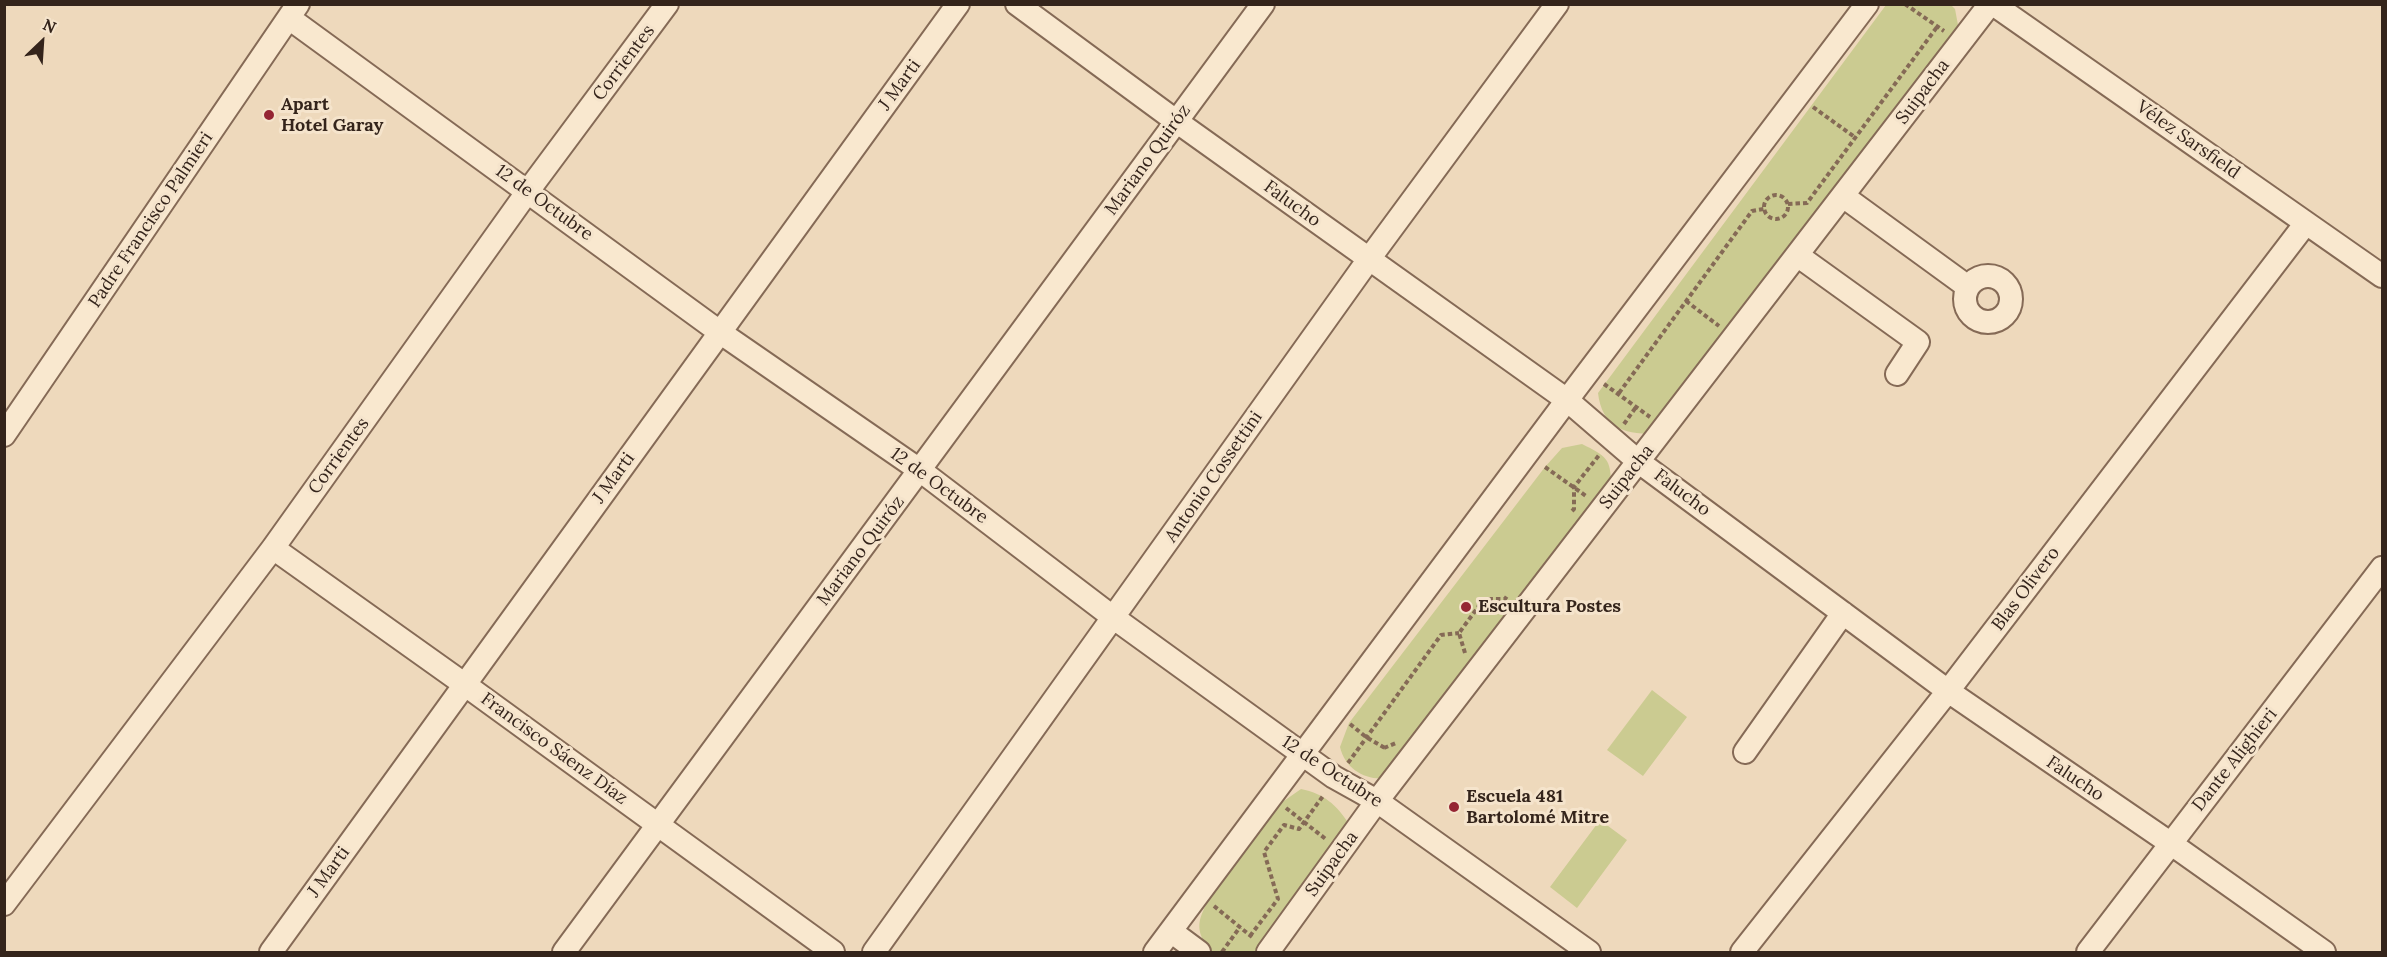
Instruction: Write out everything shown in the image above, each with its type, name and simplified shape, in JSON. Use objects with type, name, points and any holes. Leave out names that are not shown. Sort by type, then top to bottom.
[{"type":"street","name":"J Marti","points":[[271,952],[958,4]]},
{"type":"street","name":"Falucho","points":[[1017,4],[1176,121],[1568,400],[1639,462],[1948,692],[2170,843],[2324,952]]},
{"type":"street","name":"Mariano Quiróz","points":[[564,952],[921,471],[1263,4]]},
{"type":"street","name":"Antonio Cossettini","points":[[874,952],[1369,259],[1557,4]]},
{"type":"street","points":[[1155,952],[1867,4]]},
{"type":"street","name":"Suipacha","points":[[1268,952],[1377,801],[1991,4]]},
{"type":"street","name":"Vélez Sarsfield","points":[[1991,4],[2382,276]]},
{"type":"street","name":"Corrientes","points":[[4,904],[273,548],[656,9]]},
{"type":"street","name":"12 de Octubre","points":[[293,11],[528,191],[721,333],[921,471],[1114,618],[1303,755],[1334,777],[1377,801],[1590,952]]},
{"type":"street","name":"Padre Francisco Palmieri","points":[[4,435],[293,11]]},
{"type":"street","points":[[1843,196],[1968,287]]},
{"type":"street","name":"Blas Olivero","points":[[1742,952],[1948,692],[2306,223]]},
{"type":"street","points":[[1797,255],[1918,342],[1897,374]]},
{"type":"street","name":"Francisco Sáenz Díaz","points":[[273,548],[834,952]]},
{"type":"street","name":"Dante Alighieri","points":[[2088,952],[2382,568]]},
{"type":"street","points":[[1745,752],[1843,613]]},
{"type":"street","points":[[1172,932],[1199,952]]},
{"type":"path","points":[[1905,4],[1951,36]]},
{"type":"path","points":[[1788,204],[1807,203],[1937,27]]},
{"type":"path","points":[[1811,106],[1856,138]]},
{"type":"path","points":[[1775,195],[1784,197],[1788,204],[1786,216],[1779,219],[1768,216],[1764,209],[1768,199],[1775,195]]},
{"type":"path","points":[[1619,393],[1752,211],[1764,209]]},
{"type":"path","points":[[1686,301],[1720,326]]},
{"type":"path","points":[[1604,384],[1652,419]]},
{"type":"path","points":[[1621,429],[1636,407]]},
{"type":"path","points":[[1567,518],[1574,509],[1574,487],[1601,453]]},
{"type":"path","points":[[1545,466],[1590,499]]},
{"type":"path","points":[[1345,767],[1441,635],[1459,633],[1484,599],[1505,599],[1512,590]]},
{"type":"path","points":[[1459,633],[1466,652],[1460,661]]},
{"type":"path","points":[[1349,723],[1394,755]]},
{"type":"path","points":[[1384,748],[1402,740]]},
{"type":"path","points":[[1250,936],[1278,899],[1264,852],[1284,825],[1299,829],[1323,796]]},
{"type":"path","points":[[1281,804],[1330,842]]},
{"type":"path","points":[[1208,901],[1268,952]]},
{"type":"path","points":[[1222,952],[1240,927]]},
{"type":"green space","points":[[1886,5],[1951,5],[1955,9],[1958,25],[1653,434],[1632,432],[1615,426],[1604,413],[1598,393]]},
{"type":"green space","points":[[1582,444],[1606,459],[1610,469],[1611,485],[1387,778],[1372,778],[1357,772],[1346,762],[1340,747],[1349,723],[1545,467],[1562,448]]},
{"type":"green space","points":[[1652,690],[1687,717],[1643,776],[1607,750]]},
{"type":"green space","points":[[1301,789],[1329,801],[1349,824],[1262,952],[1211,952],[1199,927],[1201,915],[1208,901],[1281,803]]},
{"type":"green space","points":[[1600,820],[1627,840],[1577,908],[1550,887]]},
{"type":"place","name":"Apart Hotel Garay","points":[[269,115]]},
{"type":"place","name":"Escultura Postes","points":[[1466,607]]},
{"type":"place","name":"Escuela 481 Bartolomé Mitre","points":[[1454,807]]}]
